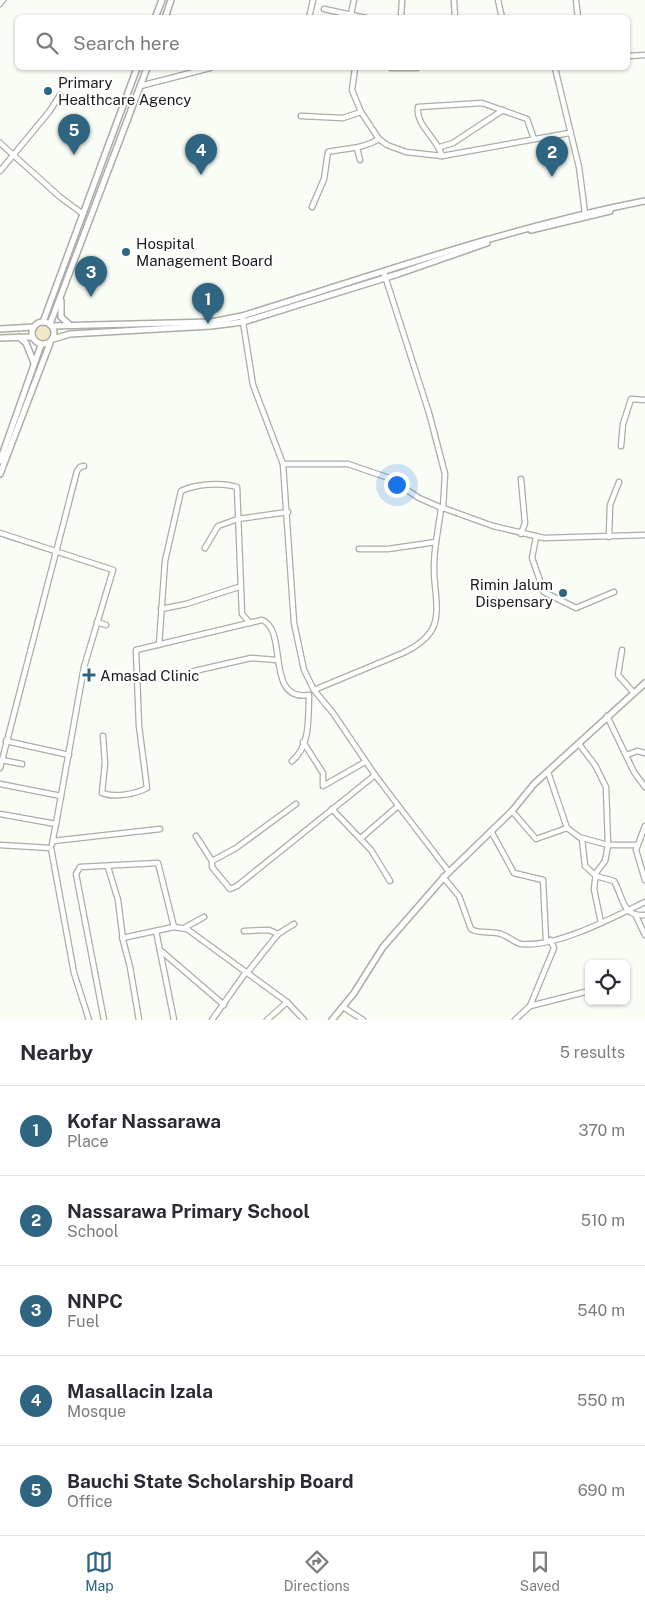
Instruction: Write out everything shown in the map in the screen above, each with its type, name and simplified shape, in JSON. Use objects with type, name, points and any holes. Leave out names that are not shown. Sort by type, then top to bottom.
[{"type":"street","points":[[0,4],[3,0]]},
{"type":"street","points":[[157,15],[162,0]]},
{"type":"street","points":[[166,15],[171,0]]},
{"type":"street","points":[[310,15],[313,0]]},
{"type":"street","points":[[351,14],[354,0]]},
{"type":"street","points":[[401,15],[402,0]]},
{"type":"street","points":[[454,0],[456,15]]},
{"type":"street","points":[[498,0],[501,15]]},
{"type":"street","points":[[576,0],[578,15]]},
{"type":"street","points":[[324,9],[355,15]]},
{"type":"street","points":[[630,56],[645,55]]},
{"type":"street","points":[[0,329],[34,327],[43,322],[136,70]]},
{"type":"street","points":[[51,325],[146,70]]},
{"type":"street","points":[[140,86],[202,70]]},
{"type":"street","points":[[355,70],[352,90],[360,112],[379,139],[386,145],[406,152],[442,156],[569,132]]},
{"type":"street","points":[[555,70],[579,167],[585,213]]},
{"type":"street","points":[[0,171],[50,112],[60,95]]},
{"type":"street","points":[[442,156],[440,147],[422,122],[417,110],[418,107],[482,103],[528,119],[534,139]]},
{"type":"street","points":[[440,147],[453,143],[503,110]]},
{"type":"street","points":[[301,116],[343,118],[360,112]]},
{"type":"street","points":[[312,207],[324,179],[328,152],[357,148],[379,139]]},
{"type":"street","points":[[0,143],[60,197],[83,214]]},
{"type":"street","points":[[357,148],[360,160]]},
{"type":"street","points":[[385,275],[500,235],[585,213],[645,202]]},
{"type":"street","points":[[40,344],[70,334],[211,326],[242,319],[501,238],[645,202]]},
{"type":"street","points":[[314,690],[410,650],[430,634],[436,625],[438,609],[434,570],[445,474],[430,413],[385,275]]},
{"type":"street","points":[[61,299],[61,317],[73,327]]},
{"type":"street","points":[[43,322],[51,325],[73,327],[211,322],[242,319]]},
{"type":"street","points":[[242,319],[253,385],[283,464],[297,641],[304,670],[314,690],[333,713],[365,762],[449,872]]},
{"type":"street","points":[[0,474],[55,332],[51,325]]},
{"type":"street","points":[[32,337],[34,327]]},
{"type":"street","points":[[18,337],[26,343],[34,363]]},
{"type":"street","points":[[0,338],[32,337],[40,344]]},
{"type":"street","points":[[0,461],[40,344]]},
{"type":"street","points":[[621,446],[622,424],[631,399],[645,400]]},
{"type":"street","points":[[283,464],[348,464],[389,478],[419,498],[442,508],[521,534],[536,537],[645,535]]},
{"type":"street","points":[[0,768],[78,471],[80,467],[84,466]]},
{"type":"street","points":[[521,479],[524,523],[521,534]]},
{"type":"street","points":[[609,537],[610,505],[619,482]]},
{"type":"street","points":[[159,645],[165,562],[181,491],[187,488],[224,484],[237,487],[239,587],[242,614],[250,623]]},
{"type":"street","points":[[205,548],[218,526],[238,519],[288,512]]},
{"type":"street","points":[[0,533],[57,550],[113,570],[84,667],[51,848],[74,973],[89,1020]]},
{"type":"street","points":[[536,537],[532,558],[544,592],[576,608],[614,592]]},
{"type":"street","points":[[359,549],[388,549],[436,542]]},
{"type":"street","points":[[161,609],[239,587]]},
{"type":"street","points":[[103,736],[105,763],[102,793],[107,795],[134,793],[147,788],[139,726],[136,650],[262,620],[269,623],[273,631],[277,660],[287,689],[295,695],[309,695],[308,732],[299,756],[292,761]]},
{"type":"street","points":[[98,622],[106,625]]},
{"type":"street","points":[[622,650],[618,674],[633,692]]},
{"type":"street","points":[[190,672],[252,658],[277,660]]},
{"type":"street","points":[[332,1020],[343,1008],[383,948],[443,877],[512,810],[534,784],[645,683]]},
{"type":"street","points":[[607,716],[645,787]]},
{"type":"street","points":[[6,741],[69,755]]},
{"type":"street","points":[[303,742],[323,773],[322,786],[365,762]]},
{"type":"street","points":[[579,744],[595,765],[606,788],[605,819],[608,845],[605,861],[596,876],[594,899],[601,922]]},
{"type":"street","points":[[628,755],[637,751],[645,753]]},
{"type":"street","points":[[2,760],[22,764]]},
{"type":"street","points":[[548,772],[560,801],[567,828],[582,839],[585,866],[596,876],[614,881],[628,912],[636,916],[645,915]]},
{"type":"street","points":[[196,836],[212,861],[212,867],[226,887],[236,886],[375,775]]},
{"type":"street","points":[[0,784],[61,796]]},
{"type":"street","points":[[212,861],[236,848],[296,804]]},
{"type":"street","points":[[361,838],[398,806]]},
{"type":"street","points":[[332,809],[361,838],[390,881]]},
{"type":"street","points":[[512,810],[536,839],[567,828]]},
{"type":"street","points":[[0,814],[56,824]]},
{"type":"street","points":[[645,826],[636,850],[644,871],[645,880]]},
{"type":"street","points":[[53,842],[160,829]]},
{"type":"street","points":[[491,831],[514,873],[543,880],[548,940],[554,948],[530,1006],[514,1020]]},
{"type":"street","points":[[576,836],[608,845],[637,844]]},
{"type":"street","points":[[0,845],[51,848]]},
{"type":"street","points":[[104,1020],[76,874],[80,867],[108,867],[158,862],[174,927]]},
{"type":"street","points":[[108,867],[118,900],[122,938],[130,967],[139,1020]]},
{"type":"street","points":[[443,877],[459,896],[470,929],[475,932],[499,933],[521,944],[548,940],[628,912],[645,902]]},
{"type":"street","points":[[636,916],[645,934]]},
{"type":"street","points":[[184,928],[204,917]]},
{"type":"street","points":[[212,1020],[246,973],[278,934],[294,924]]},
{"type":"street","points":[[122,938],[174,927],[184,928],[287,1002],[304,1020]]},
{"type":"street","points":[[244,931],[269,930],[278,934]]},
{"type":"street","points":[[156,932],[174,1020]]},
{"type":"street","points":[[160,950],[224,1005]]},
{"type":"street","points":[[530,1006],[585,992]]},
{"type":"street","points":[[267,1020],[287,1002]]},
{"type":"street","points":[[343,1008],[363,1020]]},
{"type":"shaded area","points":[[44,325],[52,333],[44,341],[36,333]]},
{"type":"place","name":"Primary Healthcare Agency","points":[[48,91]]},
{"type":"place","name":"Bauchi State Scholarship Board","points":[[74,155]]},
{"type":"place","name":"Masallacin Izala","points":[[201,175]]},
{"type":"place","name":"Nassarawa Primary School","points":[[552,177]]},
{"type":"place","name":"Hospital Management Board","points":[[126,252]]},
{"type":"place","name":"NNPC","points":[[91,297]]},
{"type":"place","name":"Kofar Nassarawa","points":[[208,324]]},
{"type":"place","name":"Rimin Jalum Dispensary","points":[[563,593]]},
{"type":"place","name":"Amasad Clinic","points":[[89,675]]}]
